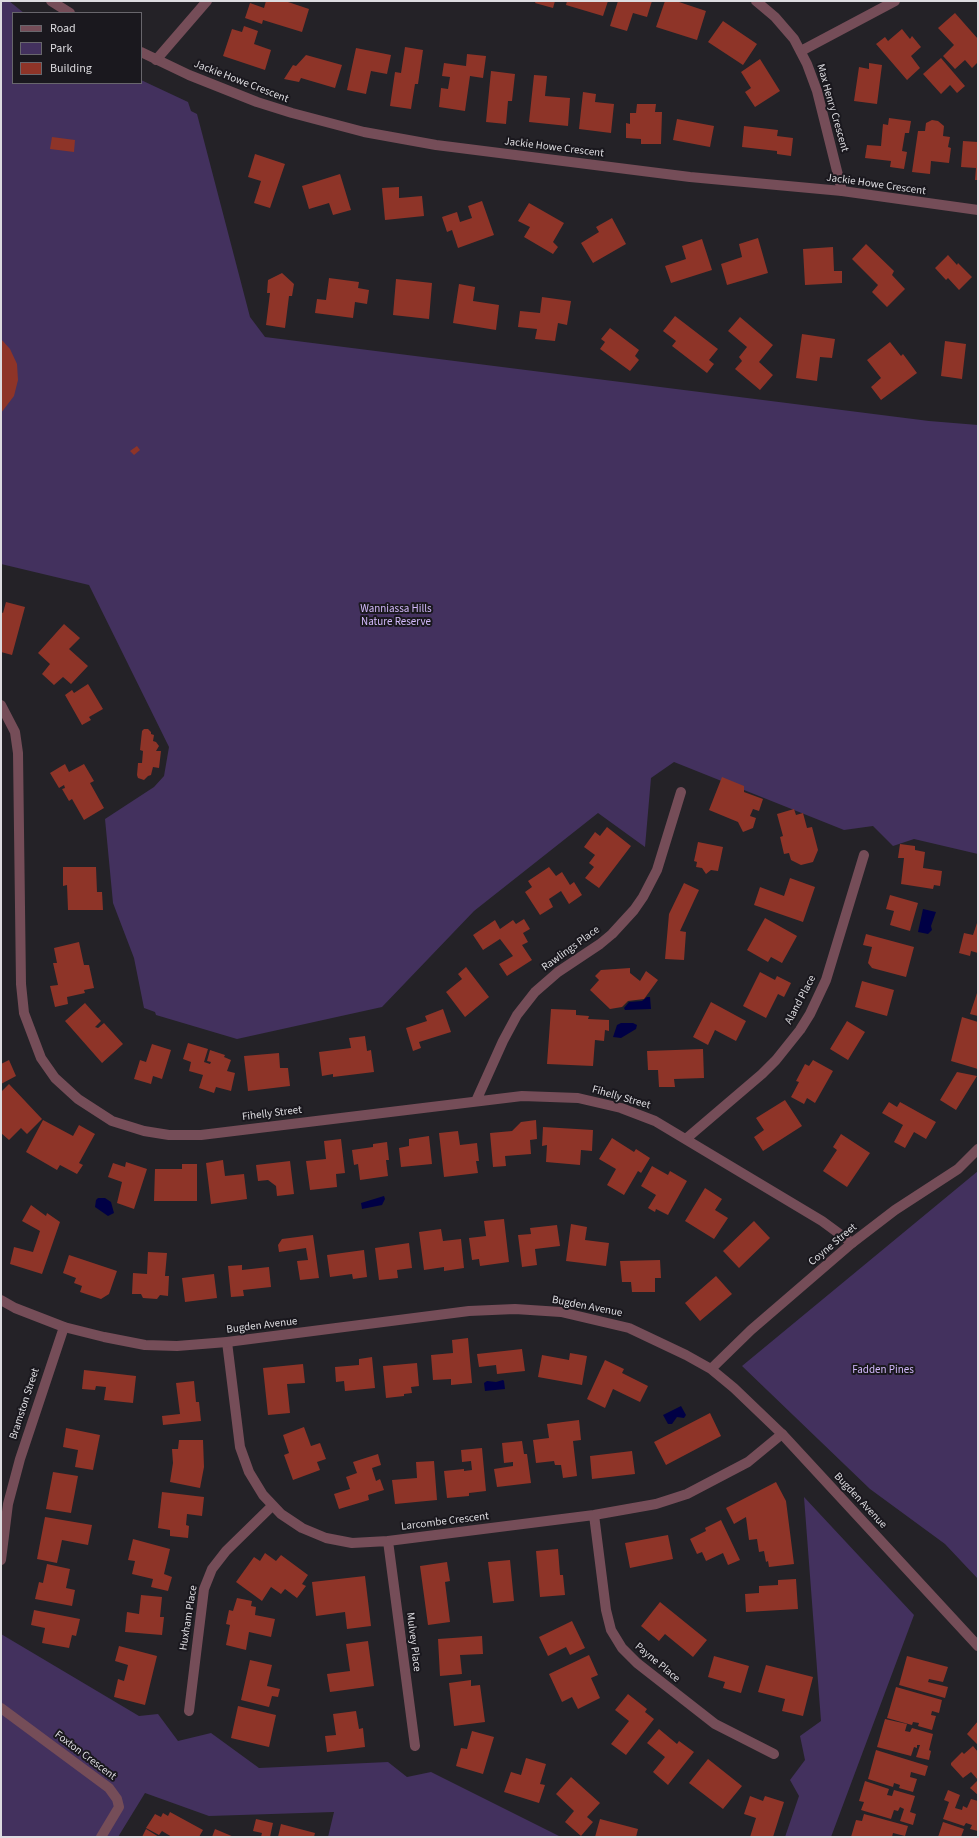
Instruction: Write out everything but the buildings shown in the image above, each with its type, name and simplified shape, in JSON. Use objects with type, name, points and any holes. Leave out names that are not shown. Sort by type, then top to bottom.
[{"type":"street","points":[[51,1],[68,12]]},
{"type":"street","points":[[156,60],[208,1]]},
{"type":"street","name":"Max Henry Crescent","points":[[756,1],[775,17],[794,39],[807,64],[817,91],[842,191]]},
{"type":"street","points":[[801,51],[895,1]]},
{"type":"street","name":"Jackie Howe Crescent","points":[[142,53],[189,75],[257,102],[364,132],[436,145],[690,177],[842,191],[978,210]]},
{"type":"street","name":"Fihelly Street","points":[[1,705],[15,732],[18,753],[21,984],[24,1013],[41,1058],[55,1078],[78,1099],[112,1121],[144,1131],[169,1135],[201,1135],[522,1096],[578,1098],[621,1108],[655,1121],[687,1138],[822,1221],[852,1242]]},
{"type":"street","name":"Rawlings Place","points":[[476,1101],[513,1022],[535,992],[558,972],[600,944],[612,934],[634,910],[643,897],[657,870],[681,792]]},
{"type":"street","name":"Aland Place","points":[[687,1138],[762,1074],[776,1060],[800,1030],[810,1014],[826,980],[864,855]]},
{"type":"street","name":"Coyne Street","points":[[711,1370],[751,1330],[852,1242],[895,1210],[958,1169],[978,1149]]},
{"type":"street","name":"Bugden Avenue","points":[[1,1300],[15,1308],[64,1327],[104,1337],[145,1344],[194,1346],[463,1312],[515,1309],[561,1312],[629,1328],[686,1355],[711,1370],[734,1388],[782,1434],[978,1646]]},
{"type":"street","name":"Bramston Street","points":[[1,1560],[8,1504],[20,1459],[64,1327]]},
{"type":"street","name":"Larcombe Crescent","points":[[227,1342],[240,1447],[249,1472],[263,1495],[281,1514],[302,1528],[326,1538],[352,1543],[388,1541],[594,1515],[656,1504],[687,1494],[748,1462],[782,1434]]},
{"type":"street","name":"Huxham Place","points":[[189,1712],[204,1588],[212,1569],[226,1551],[272,1506]]},
{"type":"street","name":"Payne Place","points":[[594,1515],[606,1610],[611,1630],[622,1648],[637,1663],[715,1724],[774,1754]]},
{"type":"street","name":"Mulvey Place","points":[[388,1541],[414,1746]]},
{"type":"street","name":"Foxton Crescent","points":[[1,1708],[110,1788],[117,1799],[119,1807],[101,1837]]},
{"type":"green space","name":"Wanniassa Hills Nature Reserve","points":[[1,1],[9,1],[23,12],[12,12],[12,84],[142,84],[142,80],[188,102],[191,111],[197,114],[250,317],[265,337],[929,421],[978,425],[978,854],[914,839],[893,846],[873,826],[844,830],[674,762],[651,778],[645,847],[598,813],[474,911],[382,1007],[237,1039],[156,1015],[155,1012],[144,1008],[134,958],[113,903],[105,819],[154,787],[164,776],[169,747],[89,585],[1,564]]},
{"type":"green space","name":"Fadden Pines","points":[[978,1171],[978,1579],[945,1544],[870,1489],[742,1366]]},
{"type":"green space","points":[[804,1497],[914,1615],[831,1837],[785,1837],[799,1796],[790,1780],[805,1760],[800,1736],[821,1721]]},
{"type":"green space","points":[[1,1634],[139,1716],[158,1714],[178,1741],[211,1733],[259,1768],[388,1762],[407,1777],[431,1772],[561,1837],[328,1837],[334,1812],[209,1816],[145,1793],[118,1837],[1,1837]]},
{"type":"shaded area","points":[[923,909],[936,912],[931,926],[932,930],[928,934],[918,932]]},
{"type":"shaded area","points":[[647,997],[650,997],[651,1009],[625,1010],[624,1008],[629,1002],[642,1001]]},
{"type":"shaded area","points":[[621,1023],[633,1023],[637,1025],[636,1029],[621,1038],[613,1037],[617,1025]]},
{"type":"shaded area","points":[[384,1196],[385,1199],[382,1205],[362,1209],[361,1203]]},
{"type":"shaded area","points":[[98,1198],[105,1198],[111,1202],[114,1213],[108,1216],[95,1207],[96,1200]]},
{"type":"shaded area","points":[[503,1380],[505,1389],[485,1391],[484,1383],[487,1381],[496,1382]]},
{"type":"shaded area","points":[[681,1406],[686,1415],[684,1418],[677,1417],[672,1424],[668,1424],[663,1415]]}]
